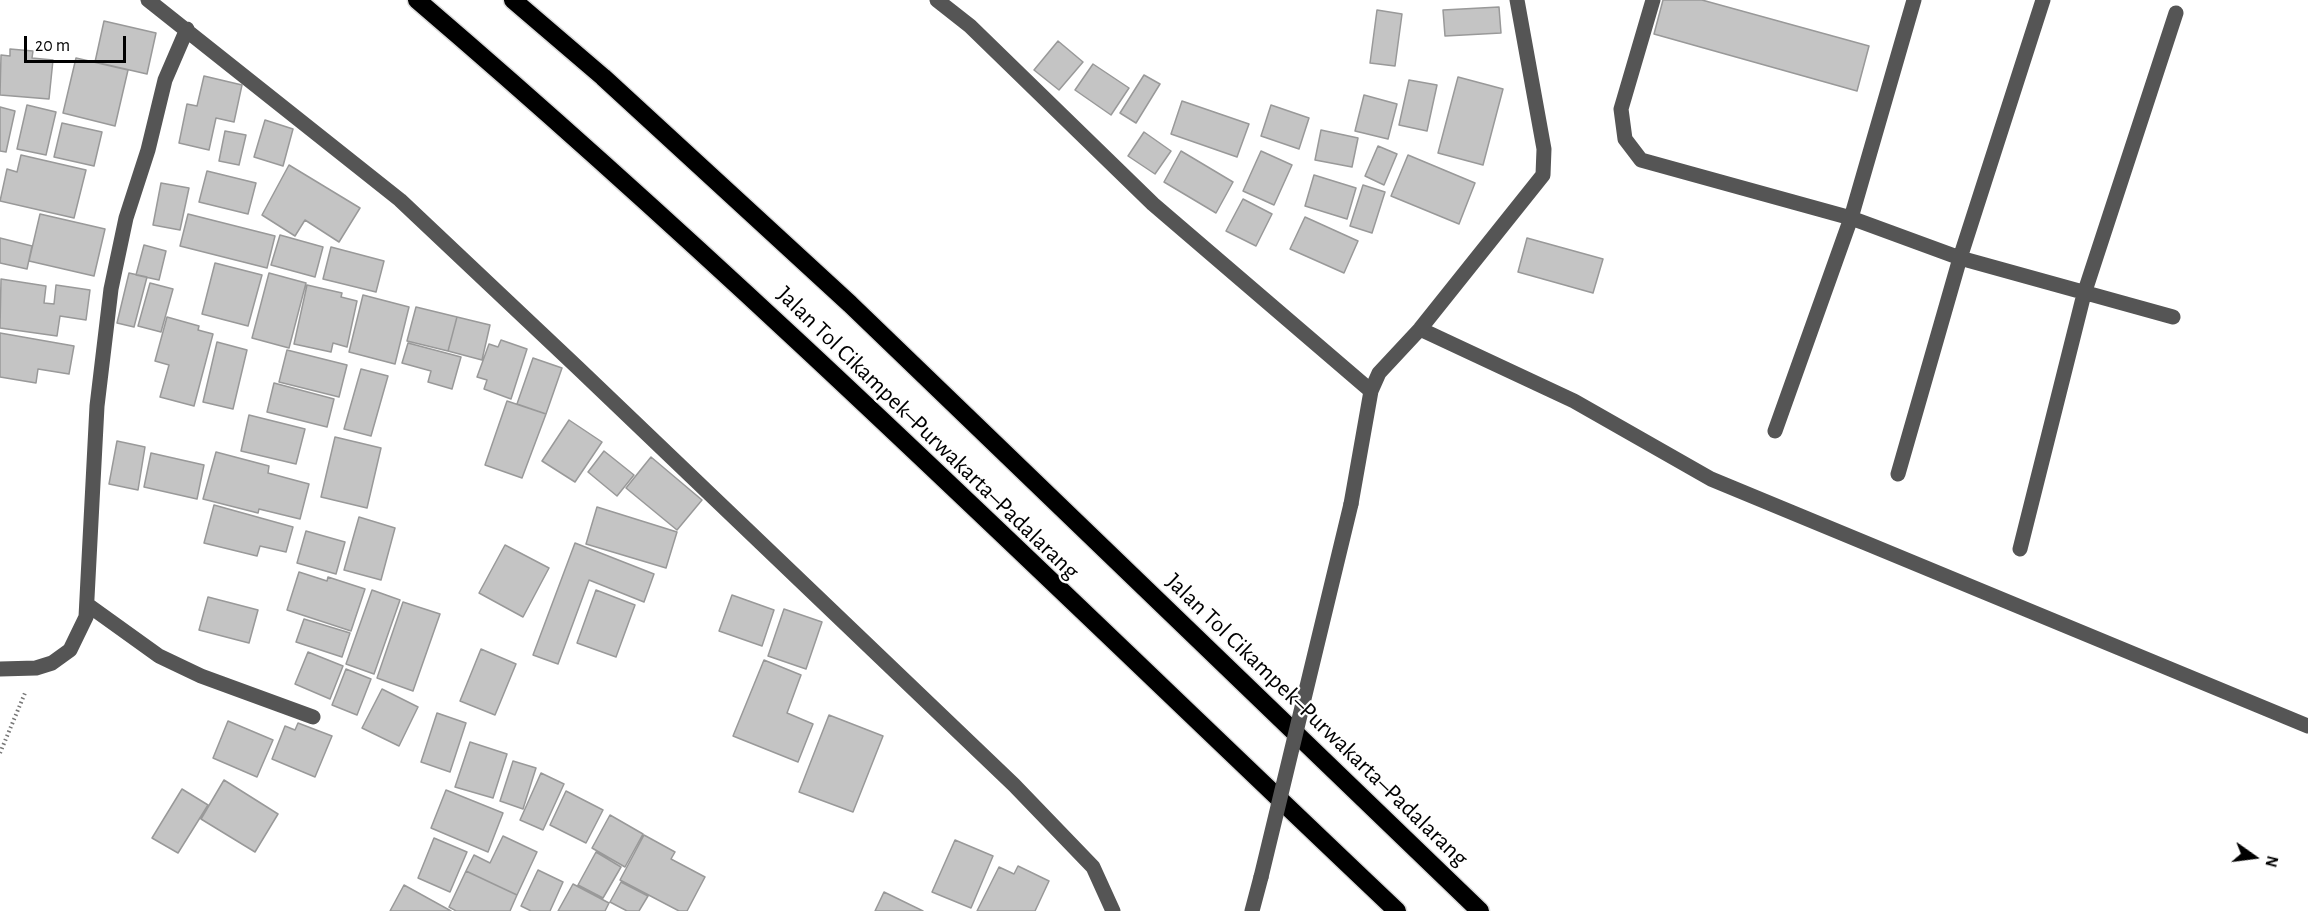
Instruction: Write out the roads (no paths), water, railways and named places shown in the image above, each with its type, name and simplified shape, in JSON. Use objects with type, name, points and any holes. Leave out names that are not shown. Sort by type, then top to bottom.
[{"type":"highway","name":"Jalan Tol Cikampek–Purwakarta–Padalarang","points":[[417,0],[562,124],[808,350],[1397,911]]},
{"type":"highway","name":"Jalan Tol Cikampek–Purwakarta–Padalarang","points":[[513,0],[603,77],[850,304],[1480,911]]},
{"type":"street","points":[[148,0],[400,200],[578,368],[1014,785],[1093,867],[1113,911]]},
{"type":"street","points":[[937,0],[970,26],[1153,204],[1371,391]]},
{"type":"street","points":[[1252,911],[1351,504],[1371,391],[1379,373],[1420,329],[1543,175],[1544,149],[1517,0]]},
{"type":"street","points":[[1653,0],[1620,109],[1625,139],[1641,160],[1851,218],[1960,258],[2173,317]]},
{"type":"street","points":[[1775,431],[1851,218],[1914,0]]},
{"type":"street","points":[[1898,474],[1960,258],[2043,0]]},
{"type":"street","points":[[2020,549],[2084,294],[2176,13]]},
{"type":"street","points":[[0,669],[36,668],[52,663],[70,650],[88,605],[86,575],[97,406],[111,289],[126,218],[148,150],[165,80],[187,29]]},
{"type":"street","points":[[1420,329],[1574,401],[1711,479],[2308,726]]},
{"type":"street","points":[[88,605],[159,656],[201,676],[313,717]]}]
